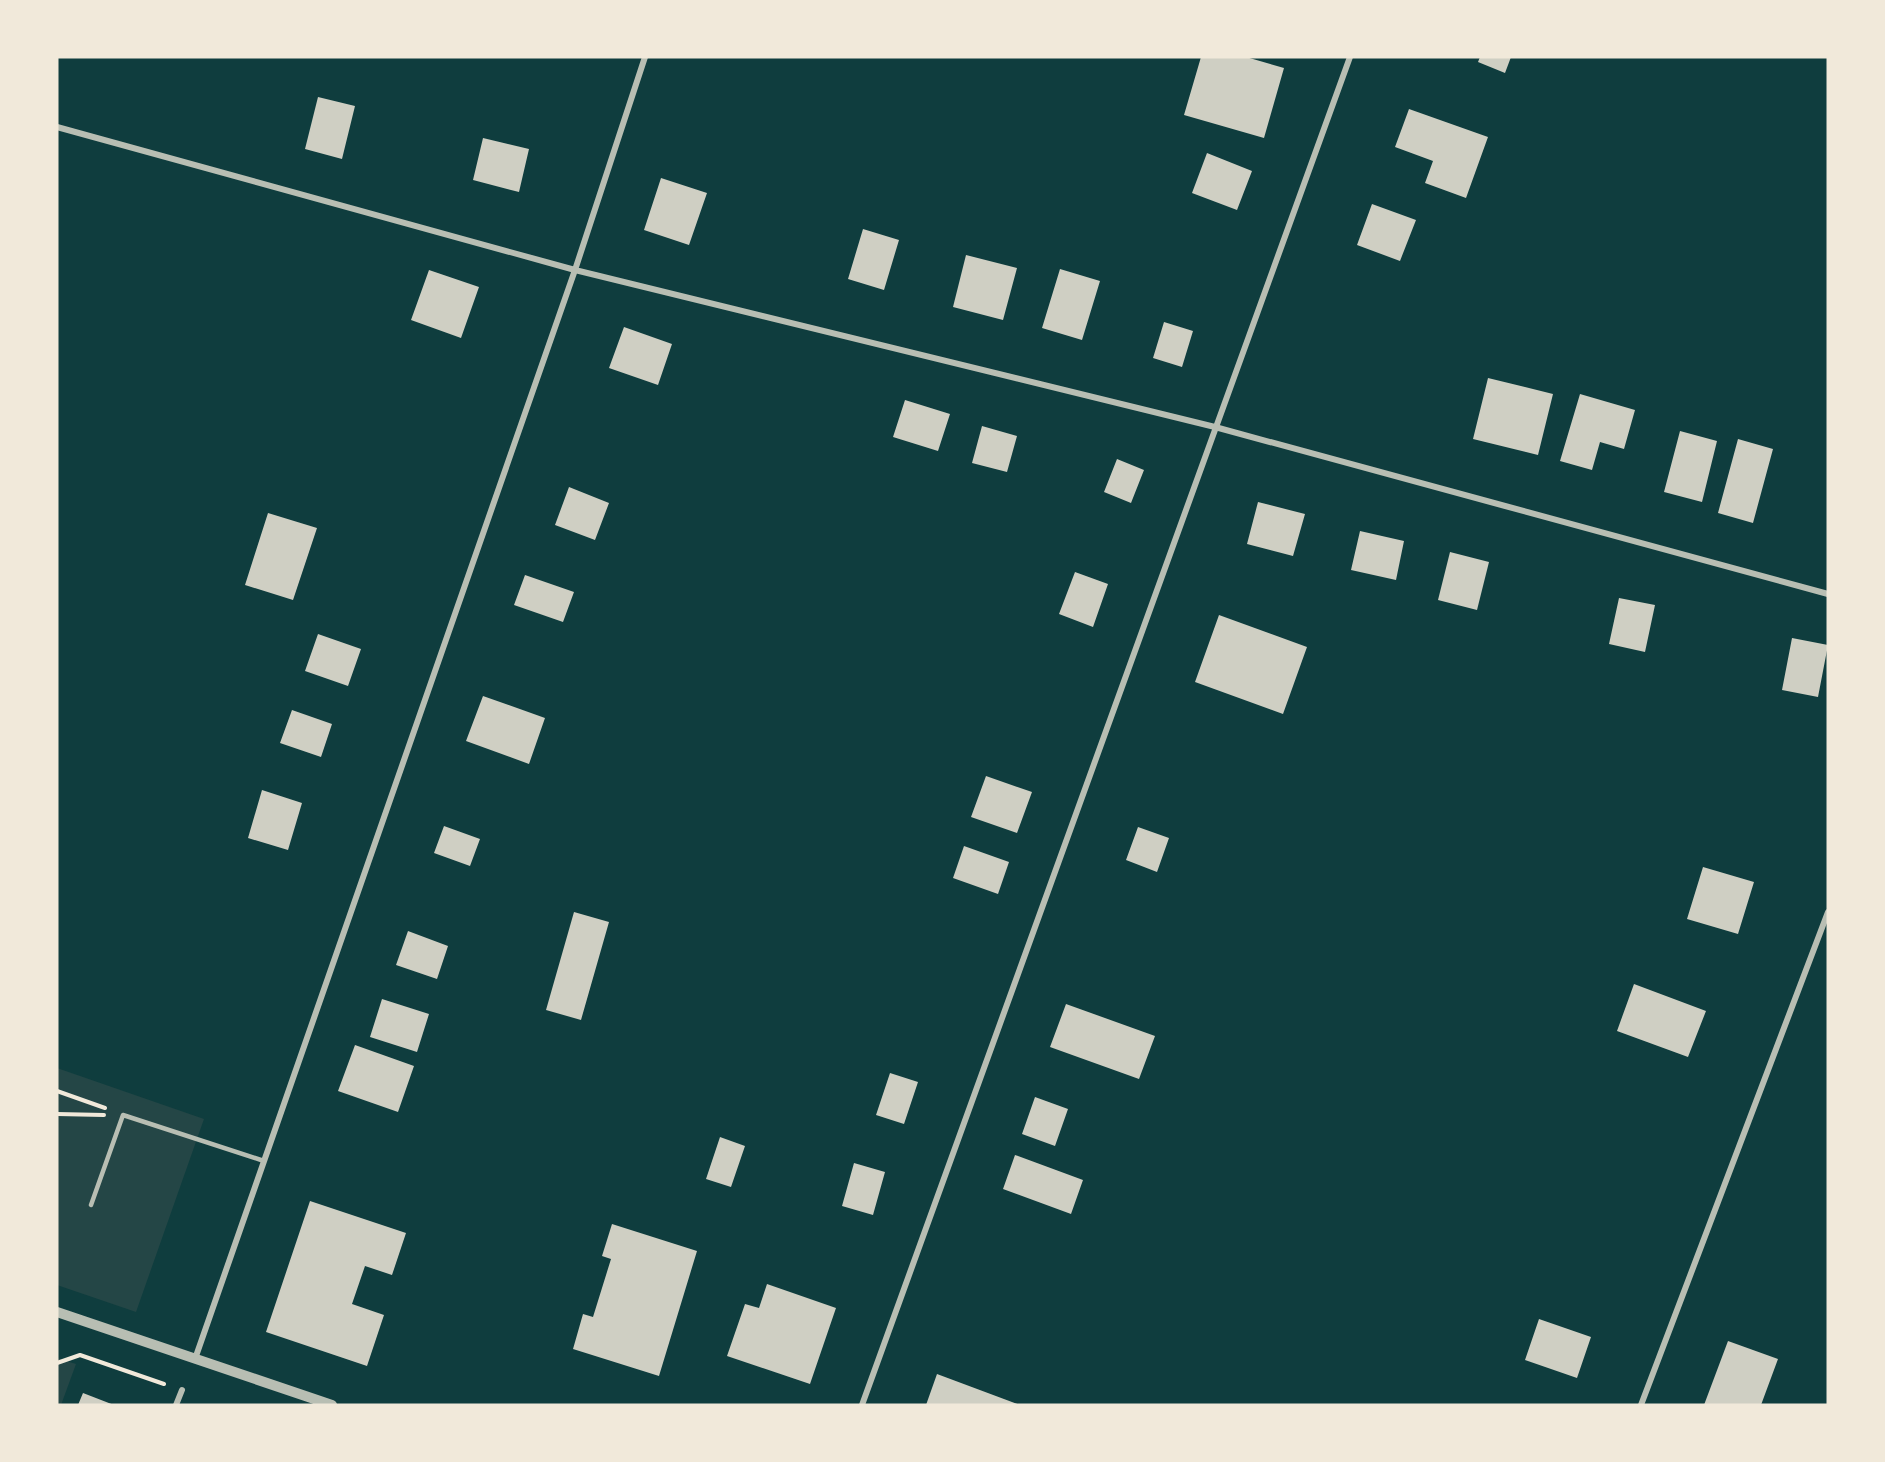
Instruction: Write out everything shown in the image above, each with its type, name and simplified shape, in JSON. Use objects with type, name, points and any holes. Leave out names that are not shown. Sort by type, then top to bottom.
[{"type":"street","points":[[195,1359],[575,270],[645,57]]},
{"type":"street","points":[[862,1405],[1350,57]]},
{"type":"street","points":[[57,127],[575,270],[1215,427],[1828,594]]},
{"type":"street","points":[[1641,1405],[1828,912]]},
{"type":"street","points":[[57,1312],[332,1405]]},
{"type":"street","points":[[176,1405],[182,1390]]},
{"type":"lane","points":[[91,1205],[123,1115],[264,1161]]},
{"type":"path","points":[[57,1091],[123,1115]]},
{"type":"path","points":[[57,1114],[123,1115]]},
{"type":"path","points":[[57,1363],[80,1355],[182,1390]]},
{"type":"shaded area","points":[[57,1068],[204,1119],[136,1312],[57,1285]]},
{"type":"shaded area","points":[[57,1358],[76,1364],[61,1405],[57,1405]]},
{"type":"building","points":[[1201,57],[1246,57],[1284,68],[1264,138],[1184,115]]},
{"type":"building","points":[[1480,57],[1511,57],[1505,73],[1478,62]]},
{"type":"building","points":[[318,97],[355,106],[342,159],[305,149]]},
{"type":"building","points":[[1409,109],[1488,137],[1466,198],[1425,183],[1433,161],[1395,147]]},
{"type":"building","points":[[483,138],[529,149],[519,192],[473,180]]},
{"type":"building","points":[[1207,153],[1252,171],[1237,210],[1192,193]]},
{"type":"building","points":[[661,178],[707,193],[689,245],[644,230]]},
{"type":"building","points":[[1372,204],[1416,220],[1400,261],[1357,245]]},
{"type":"building","points":[[863,229],[899,240],[884,290],[848,279]]},
{"type":"building","points":[[966,255],[1017,268],[1003,320],[953,307]]},
{"type":"building","points":[[1060,269],[1100,281],[1082,340],[1042,328]]},
{"type":"building","points":[[429,270],[479,287],[461,338],[411,320]]},
{"type":"building","points":[[1164,322],[1193,331],[1182,367],[1153,358]]},
{"type":"building","points":[[624,327],[672,344],[658,385],[609,368]]},
{"type":"building","points":[[1488,378],[1553,394],[1538,455],[1473,439]]},
{"type":"building","points":[[1580,394],[1635,410],[1624,449],[1600,442],[1592,470],[1560,461]]},
{"type":"building","points":[[905,400],[950,414],[938,451],[893,437]]},
{"type":"building","points":[[982,426],[1017,436],[1007,472],[972,463]]},
{"type":"building","points":[[1680,431],[1717,441],[1702,502],[1664,492]]},
{"type":"building","points":[[1738,439],[1773,449],[1753,523],[1718,513]]},
{"type":"building","points":[[1117,459],[1144,470],[1131,503],[1104,492]]},
{"type":"building","points":[[569,487],[609,503],[595,540],[555,525]]},
{"type":"building","points":[[1258,502],[1305,514],[1293,556],[1247,544]]},
{"type":"building","points":[[268,513],[317,528],[293,600],[245,585]]},
{"type":"building","points":[[1360,531],[1404,541],[1396,580],[1351,570]]},
{"type":"building","points":[[1450,552],[1489,562],[1477,610],[1438,600]]},
{"type":"building","points":[[1075,572],[1108,584],[1093,627],[1059,614]]},
{"type":"building","points":[[525,575],[574,592],[563,622],[514,605]]},
{"type":"building","points":[[1619,598],[1655,605],[1645,652],[1609,644]]},
{"type":"building","points":[[1219,615],[1307,647],[1283,714],[1195,682]]},
{"type":"building","points":[[318,634],[361,649],[348,686],[305,671]]},
{"type":"building","points":[[1792,638],[1828,645],[1818,697],[1782,690]]},
{"type":"building","points":[[483,696],[545,718],[529,764],[466,741]]},
{"type":"building","points":[[292,710],[332,724],[321,757],[280,743]]},
{"type":"building","points":[[986,776],[1032,792],[1017,833],[971,817]]},
{"type":"building","points":[[262,790],[302,803],[288,850],[248,838]]},
{"type":"building","points":[[444,826],[480,839],[470,866],[434,853]]},
{"type":"building","points":[[1138,827],[1169,838],[1157,872],[1126,860]]},
{"type":"building","points":[[964,846],[1009,862],[998,894],[953,878]]},
{"type":"building","points":[[1703,867],[1754,882],[1738,934],[1687,919]]},
{"type":"building","points":[[574,912],[609,922],[581,1020],[546,1010]]},
{"type":"building","points":[[408,931],[448,946],[437,979],[396,965]]},
{"type":"building","points":[[1634,984],[1706,1011],[1688,1057],[1617,1031]]},
{"type":"building","points":[[382,999],[429,1014],[417,1052],[370,1037]]},
{"type":"building","points":[[1066,1004],[1155,1036],[1139,1079],[1050,1047]]},
{"type":"building","points":[[355,1045],[414,1066],[398,1112],[338,1091]]},
{"type":"building","points":[[890,1073],[918,1082],[904,1124],[876,1115]]},
{"type":"building","points":[[1035,1097],[1068,1109],[1055,1146],[1022,1134]]},
{"type":"building","points":[[720,1137],[745,1146],[731,1187],[706,1179]]},
{"type":"building","points":[[1015,1155],[1083,1180],[1071,1214],[1003,1189]]},
{"type":"building","points":[[854,1163],[885,1172],[873,1215],[842,1206]]},
{"type":"building","points":[[310,1201],[406,1233],[392,1275],[365,1266],[352,1304],[384,1315],[367,1366],[266,1332]]},
{"type":"building","points":[[612,1224],[697,1251],[659,1376],[573,1349],[583,1314],[593,1317],[611,1259],[602,1256]]},
{"type":"building","points":[[767,1284],[836,1308],[810,1384],[727,1356],[745,1304],[759,1308]]},
{"type":"building","points":[[1539,1319],[1591,1337],[1577,1378],[1525,1360]]},
{"type":"building","points":[[1728,1341],[1778,1359],[1761,1405],[1704,1405]]},
{"type":"building","points":[[937,1374],[1020,1405],[926,1405]]},
{"type":"building","points":[[83,1393],[114,1405],[78,1405]]}]
